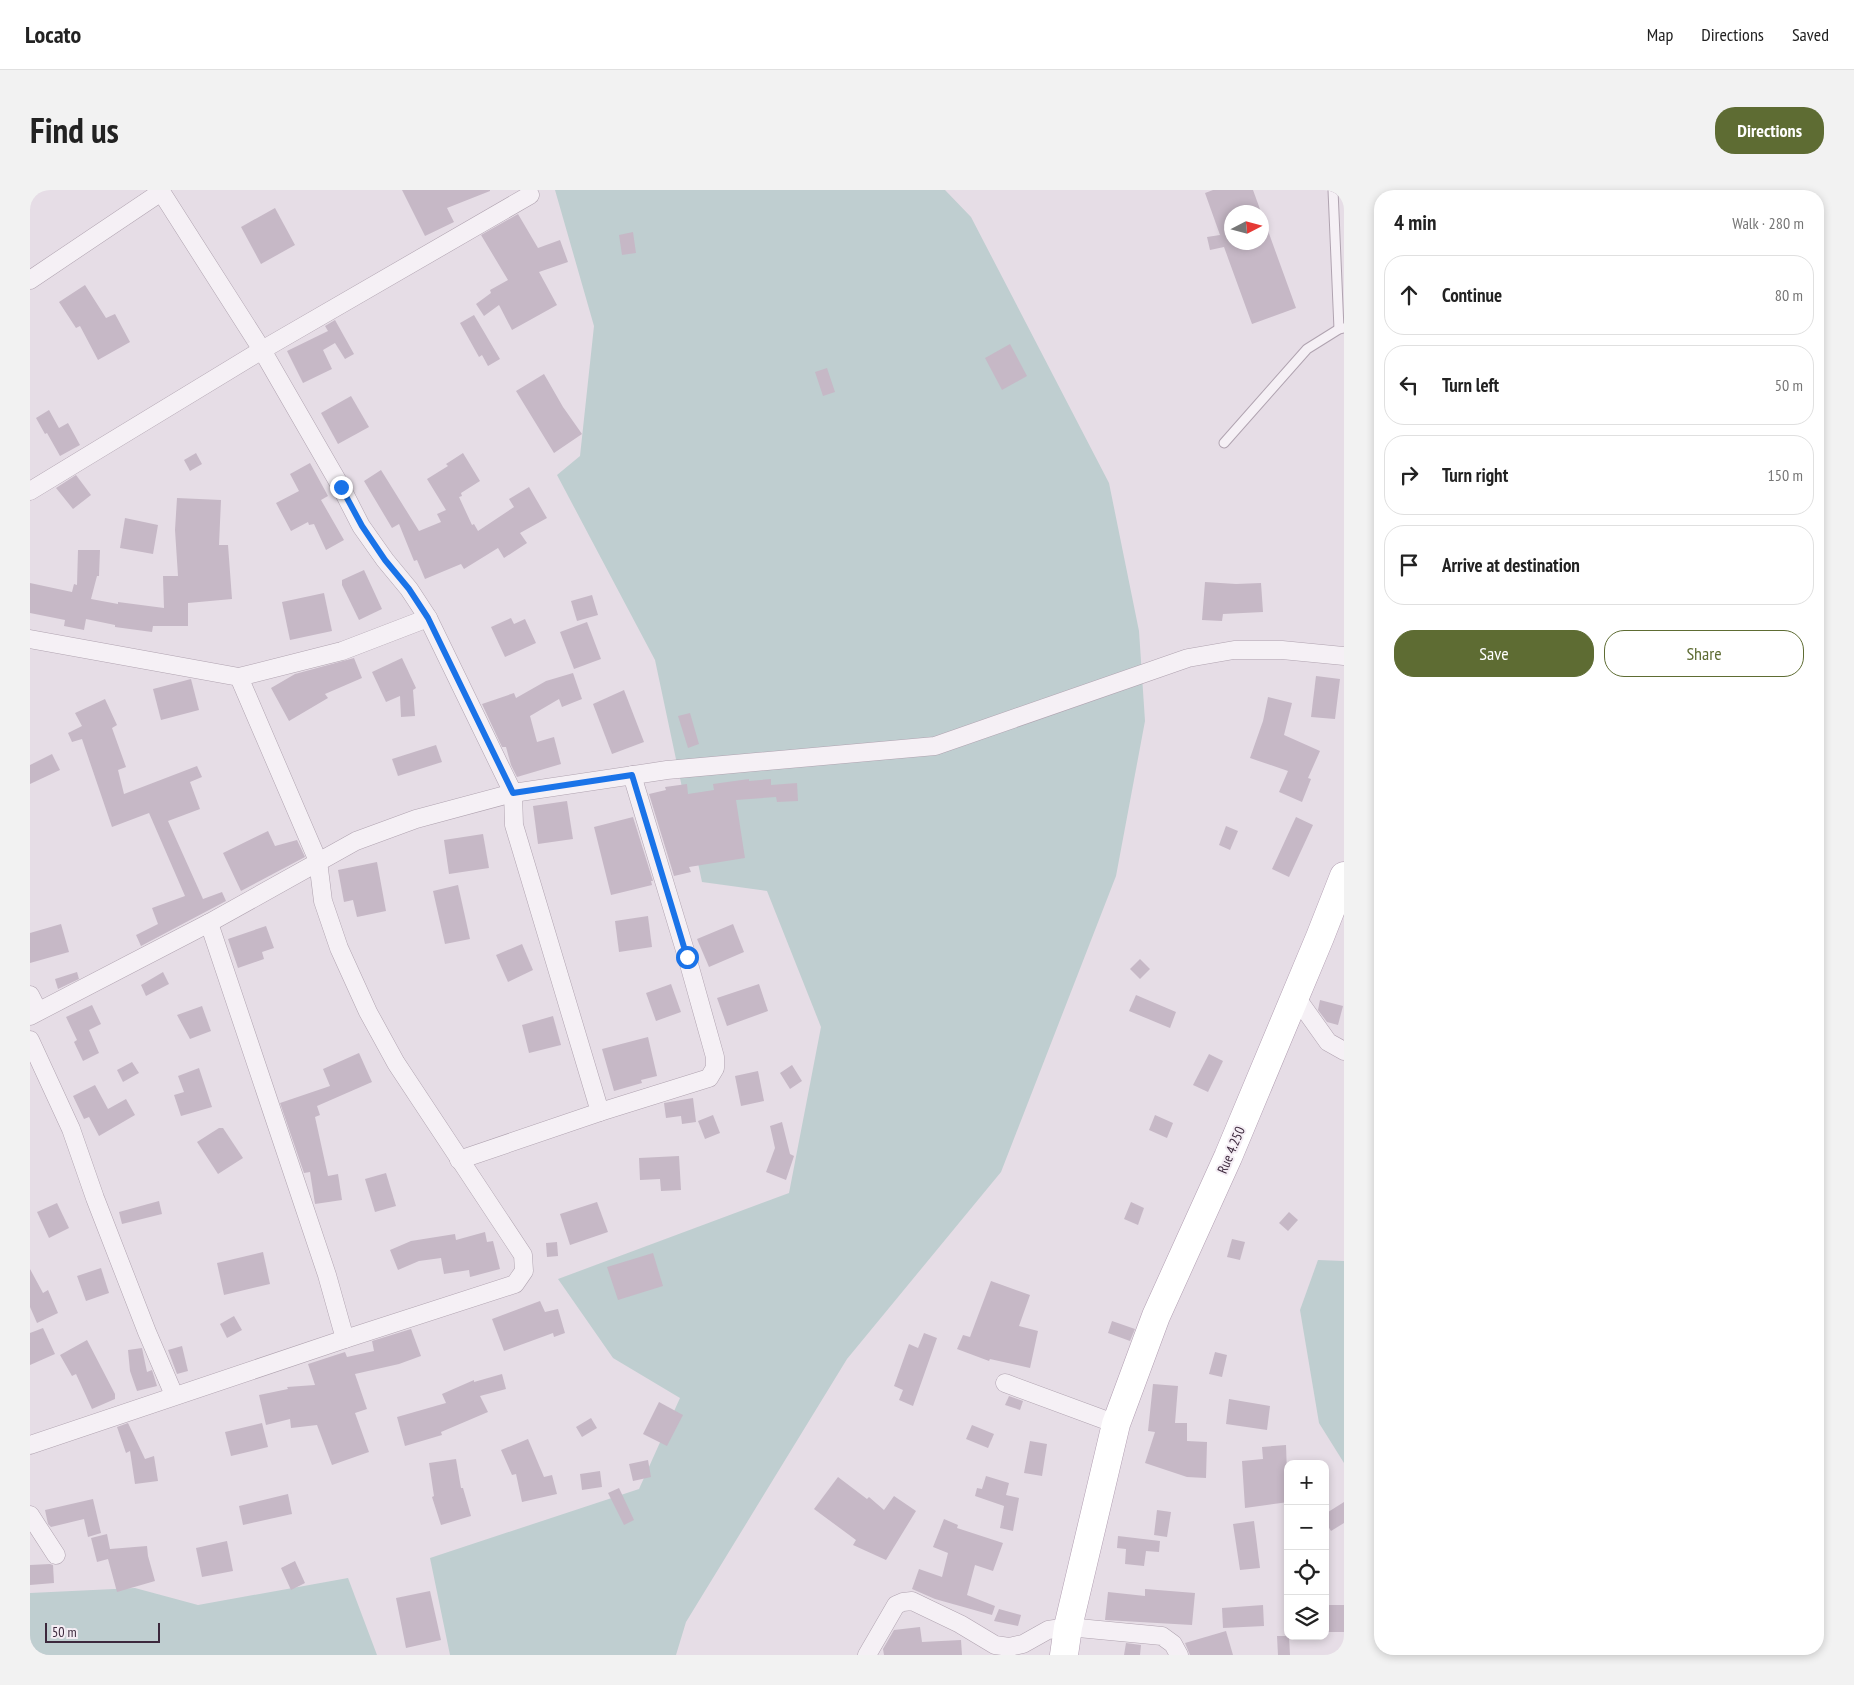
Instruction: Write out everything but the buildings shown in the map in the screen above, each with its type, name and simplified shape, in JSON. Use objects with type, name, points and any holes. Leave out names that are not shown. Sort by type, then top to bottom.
[{"type":"main road","name":"Rue 4.250","points":[[1064,1655],[1068,1627],[1116,1424],[1156,1316],[1228,1157],[1296,997],[1344,876]]},
{"type":"street","points":[[30,280],[160,191],[262,350],[362,526],[428,618],[513,793],[514,825],[600,1112]]},
{"type":"street","points":[[30,491],[262,350],[530,195]]},
{"type":"street","points":[[30,639],[239,677],[342,651],[428,618]]},
{"type":"street","points":[[30,995],[34,1014],[209,923],[356,841],[416,819],[513,793],[667,770],[935,746],[1188,658],[1234,650],[1282,650],[1344,656]]},
{"type":"street","points":[[30,1445],[174,1395],[515,1284],[524,1271],[523,1255],[396,1063],[368,1012],[339,948],[323,901],[318,861],[239,677]]},
{"type":"street","points":[[459,1160],[600,1112],[709,1078],[715,1068],[715,1057],[687,957],[632,775]]},
{"type":"street","points":[[209,923],[327,1275],[345,1339]]},
{"type":"street","points":[[1296,997],[1328,1042],[1344,1051]]},
{"type":"street","points":[[30,1040],[71,1129],[140,1314],[174,1395]]},
{"type":"street","points":[[1005,1382],[1116,1424]]},
{"type":"street","points":[[30,1515],[56,1555]]},
{"type":"street","points":[[867,1655],[896,1605],[912,1601],[960,1624],[996,1645],[1009,1647],[1023,1644],[1048,1630],[1068,1627],[1162,1636],[1172,1644],[1179,1655]]},
{"type":"lane","points":[[1224,443],[1307,349],[1342,328],[1333,190]]},
{"type":"shaded area","points":[[555,190],[945,190],[971,217],[1109,483],[1139,631],[1145,721],[1116,876],[1001,1172],[847,1359],[686,1622],[676,1655],[450,1655],[430,1558],[639,1489],[680,1398],[613,1358],[558,1279],[789,1193],[821,1027],[767,891],[702,882],[655,660],[557,475],[580,456],[594,326]]},
{"type":"shaded area","points":[[1318,1260],[1344,1261],[1344,1463],[1319,1423],[1300,1310]]},
{"type":"shaded area","points":[[348,1578],[377,1655],[30,1655],[30,1593],[135,1588],[198,1605]]},
{"type":"route","points":[[341,487],[362,526],[428,618],[513,793],[632,775],[687,957]]}]
